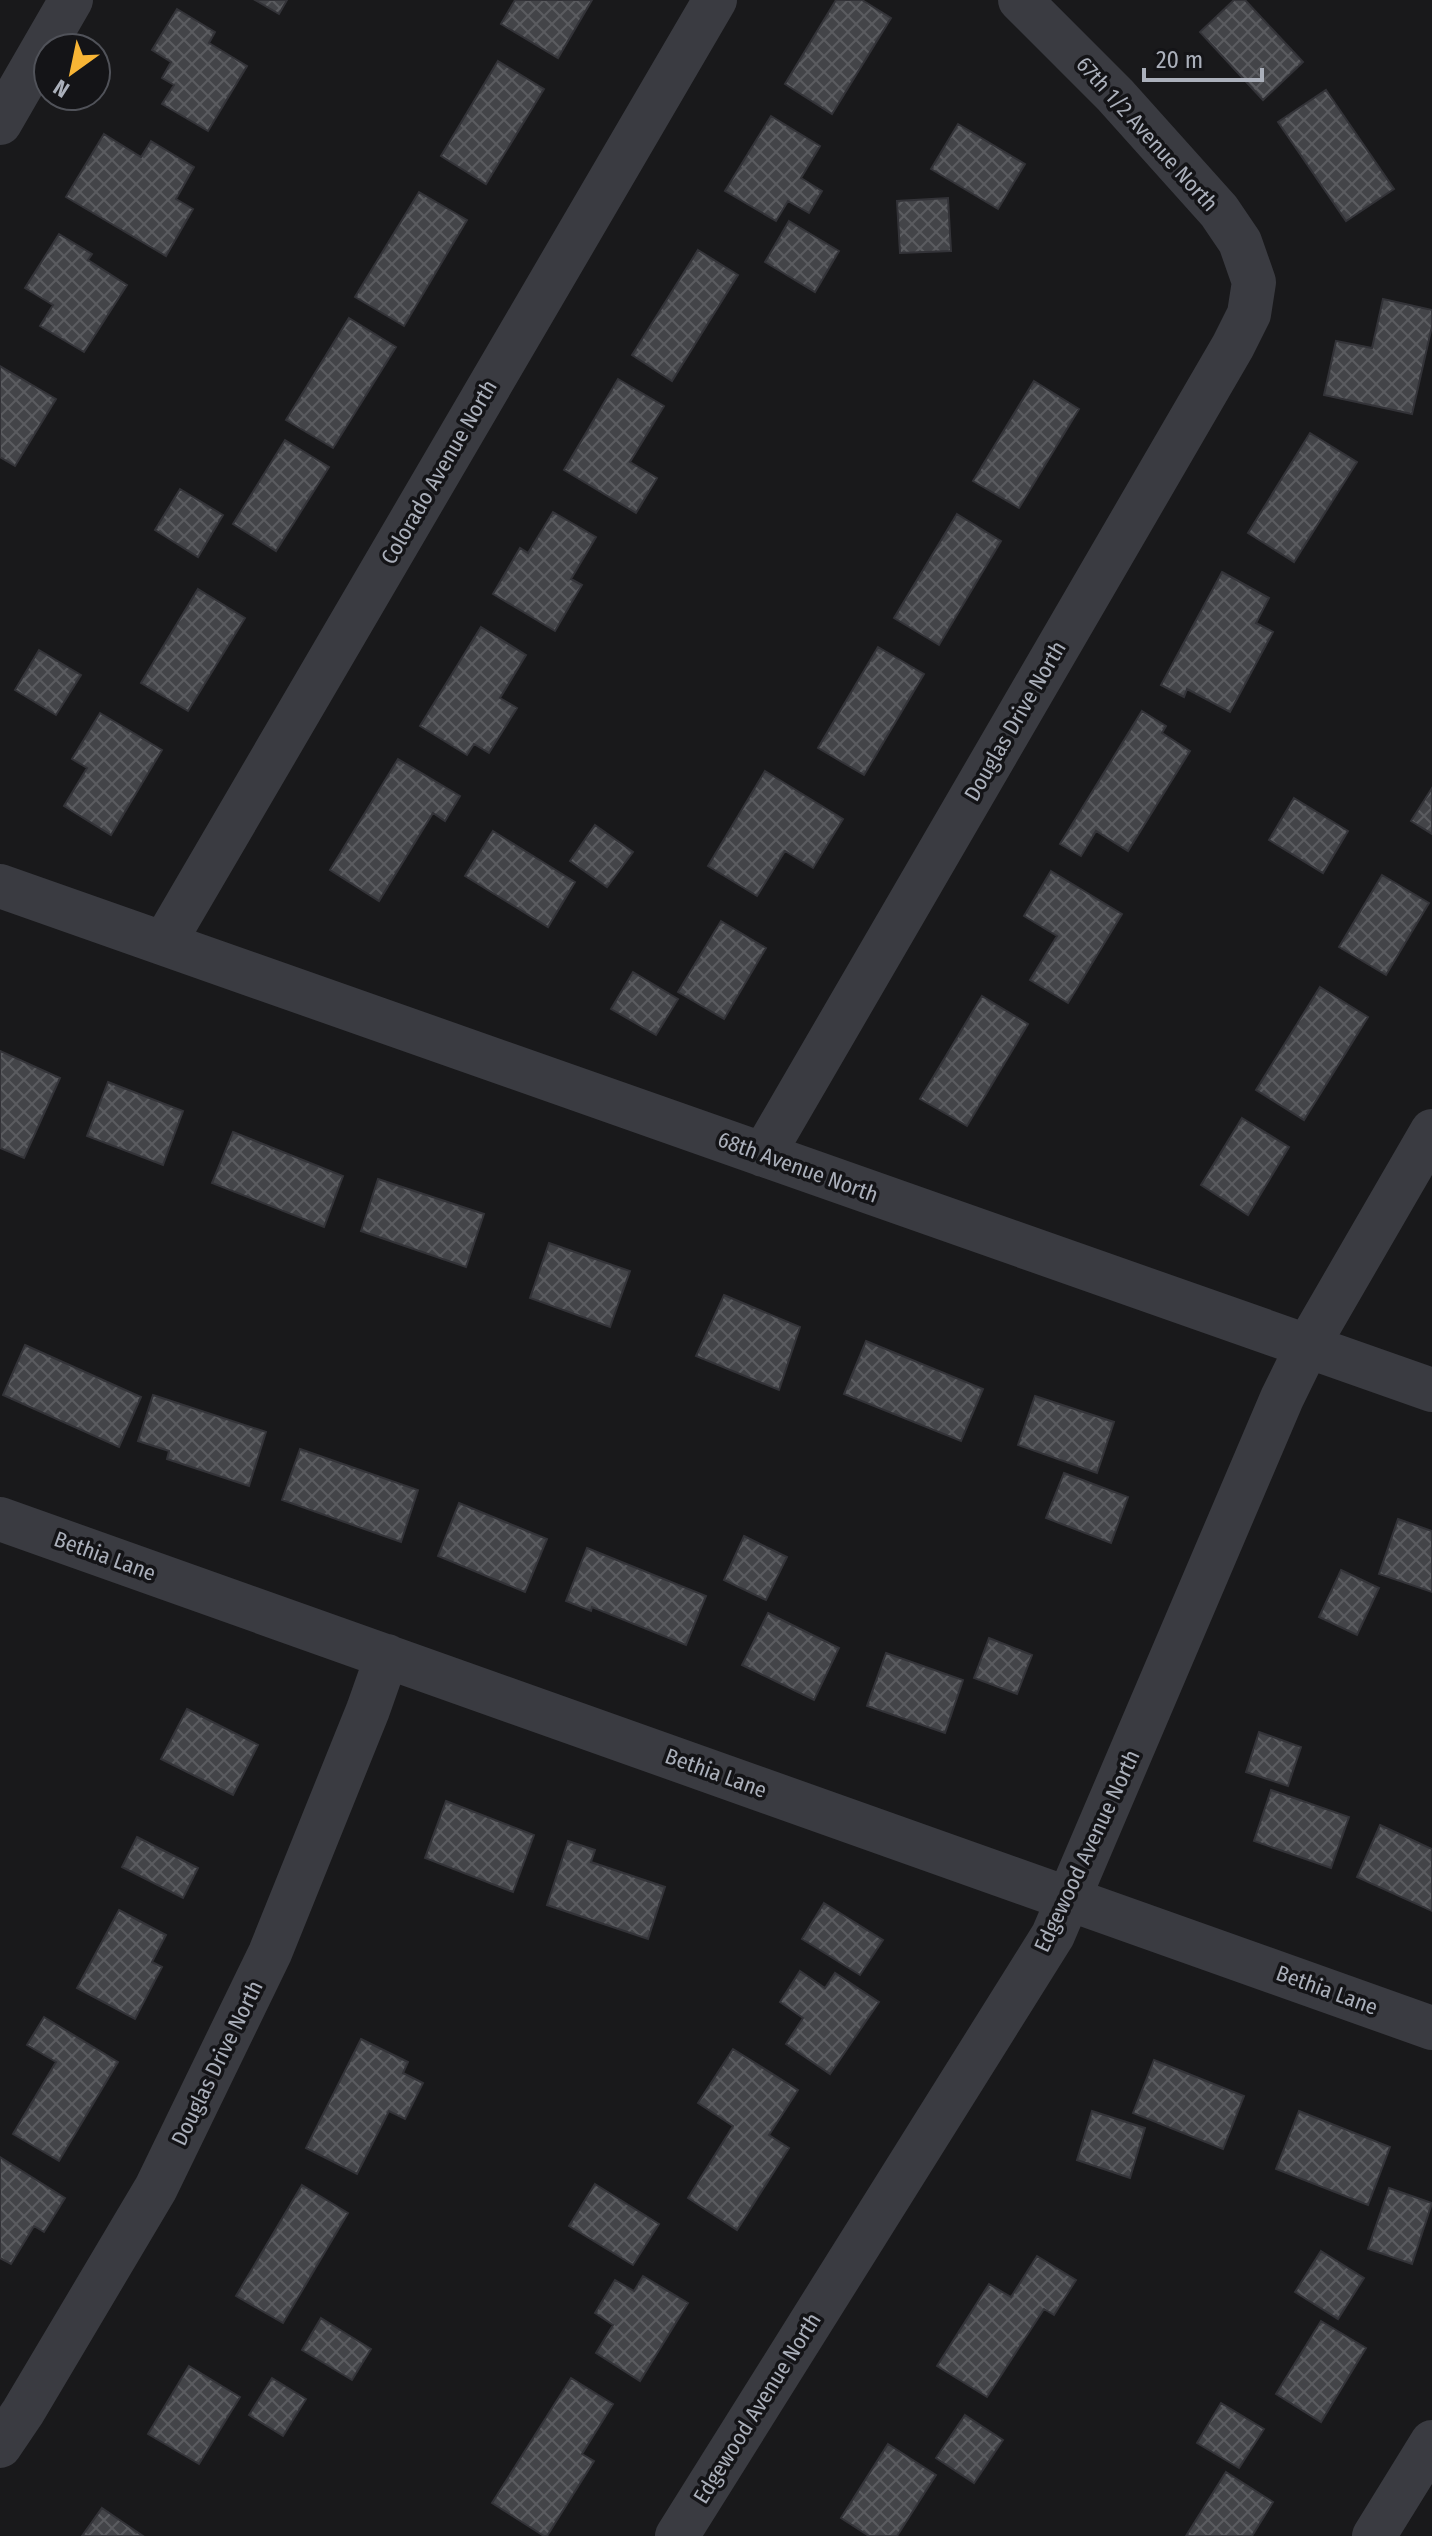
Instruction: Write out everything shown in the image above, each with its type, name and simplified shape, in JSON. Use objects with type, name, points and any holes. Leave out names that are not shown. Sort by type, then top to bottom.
[{"type":"street","points":[[0,123],[71,0]]},
{"type":"street","name":"Colorado Avenue North","points":[[164,943],[715,0]]},
{"type":"street","name":"67th 1/2 Avenue North","points":[[1020,0],[1115,95],[1219,211],[1240,242],[1254,282]]},
{"type":"street","name":"Douglas Drive North","points":[[763,1155],[1233,346],[1249,314],[1254,282]]},
{"type":"street","name":"68th Avenue North","points":[[0,886],[1432,1390]]},
{"type":"street","name":"Edgewood Avenue North","points":[[677,2536],[1053,1935],[1282,1398],[1307,1347],[1432,1131]]},
{"type":"street","name":"Bethia Lane","points":[[0,1519],[1432,2028]]},
{"type":"street","name":"Douglas Drive North","points":[[0,2446],[156,2188],[270,1953],[387,1656]]},
{"type":"street","points":[[1374,2536],[1432,2442]]},
{"type":"building","points":[[255,0],[287,0],[279,14]]},
{"type":"building","points":[[515,0],[592,0],[558,58],[501,24]]},
{"type":"building","points":[[836,0],[862,0],[891,18],[832,114],[785,84]]},
{"type":"building","points":[[1234,0],[1245,0],[1303,62],[1263,100],[1200,32]]},
{"type":"building","points":[[177,9],[215,32],[209,43],[247,66],[208,131],[162,104],[174,85],[162,78],[171,62],[152,50]]},
{"type":"building","points":[[498,61],[544,89],[486,184],[441,156]]},
{"type":"building","points":[[1326,90],[1394,189],[1346,221],[1278,122]]},
{"type":"building","points":[[771,116],[820,146],[801,178],[822,191],[809,213],[788,201],[776,221],[725,191]]},
{"type":"building","points":[[958,124],[1025,164],[998,209],[931,169]]},
{"type":"building","points":[[104,134],[141,157],[151,141],[194,167],[176,199],[193,209],[166,256],[66,197]]},
{"type":"building","points":[[419,192],[467,220],[404,326],[355,297]]},
{"type":"building","points":[[948,198],[951,251],[900,253],[897,201]]},
{"type":"building","points":[[789,221],[839,251],[815,292],[765,262]]},
{"type":"building","points":[[59,234],[92,254],[88,260],[127,285],[84,352],[40,326],[53,305],[25,288]]},
{"type":"building","points":[[698,250],[738,275],[672,381],[632,355]]},
{"type":"building","points":[[1383,299],[1432,310],[1432,326],[1412,414],[1324,395],[1336,341],[1372,348]]},
{"type":"building","points":[[349,318],[396,347],[333,448],[286,420]]},
{"type":"building","points":[[0,366],[56,399],[15,466],[0,457]]},
{"type":"building","points":[[618,379],[664,406],[630,462],[657,478],[636,513],[564,470]]},
{"type":"building","points":[[1034,381],[1079,409],[1019,508],[973,481]]},
{"type":"building","points":[[1310,433],[1357,462],[1294,562],[1248,533]]},
{"type":"building","points":[[285,440],[329,467],[276,551],[233,524]]},
{"type":"building","points":[[180,489],[223,515],[198,557],[155,530]]},
{"type":"building","points":[[553,512],[596,537],[571,579],[582,585],[555,631],[493,594],[520,548],[528,553]]},
{"type":"building","points":[[957,514],[1001,541],[939,645],[894,618]]},
{"type":"building","points":[[1222,572],[1269,598],[1256,623],[1273,632],[1230,712],[1187,689],[1184,697],[1161,685]]},
{"type":"building","points":[[198,589],[245,618],[188,711],[141,683]]},
{"type":"building","points":[[481,627],[526,655],[500,698],[517,708],[489,753],[474,744],[467,755],[420,726]]},
{"type":"building","points":[[878,647],[924,674],[864,775],[818,748]]},
{"type":"building","points":[[39,650],[81,675],[56,715],[15,690]]},
{"type":"building","points":[[1142,711],[1166,726],[1162,733],[1190,751],[1128,851],[1096,831],[1081,856],[1060,844]]},
{"type":"building","points":[[100,713],[162,750],[111,835],[64,806],[87,768],[72,759]]},
{"type":"building","points":[[398,759],[460,796],[445,821],[433,813],[379,901],[330,870]]},
{"type":"building","points":[[765,771],[843,819],[813,868],[785,851],[757,896],[708,866]]},
{"type":"building","points":[[1432,788],[1432,834],[1411,821]]},
{"type":"building","points":[[1294,798],[1348,831],[1323,873],[1269,840]]},
{"type":"building","points":[[595,825],[633,852],[607,887],[570,861]]},
{"type":"building","points":[[493,831],[575,882],[548,927],[465,876]]},
{"type":"building","points":[[1051,871],[1122,914],[1068,1003],[1030,980],[1057,936],[1024,916]]},
{"type":"building","points":[[1382,875],[1429,903],[1386,975],[1339,947]]},
{"type":"building","points":[[721,921],[766,948],[724,1019],[678,992]]},
{"type":"building","points":[[633,972],[678,999],[656,1035],[611,1009]]},
{"type":"building","points":[[1320,987],[1368,1017],[1304,1120],[1256,1090]]},
{"type":"building","points":[[982,996],[1028,1024],[967,1126],[920,1099]]},
{"type":"building","points":[[0,1051],[60,1078],[24,1158],[0,1148]]},
{"type":"building","points":[[108,1082],[183,1111],[163,1165],[87,1136]]},
{"type":"building","points":[[1242,1118],[1289,1147],[1248,1215],[1201,1185]]},
{"type":"building","points":[[233,1132],[343,1176],[324,1227],[212,1183]]},
{"type":"building","points":[[378,1179],[484,1214],[466,1267],[361,1231]]},
{"type":"building","points":[[549,1243],[630,1271],[610,1327],[530,1298]]},
{"type":"building","points":[[724,1295],[800,1327],[779,1390],[696,1356]]},
{"type":"building","points":[[866,1341],[983,1389],[961,1441],[844,1394]]},
{"type":"building","points":[[25,1345],[141,1397],[119,1447],[3,1395]]},
{"type":"building","points":[[153,1395],[266,1432],[249,1486],[167,1459],[169,1451],[138,1441]]},
{"type":"building","points":[[1035,1396],[1114,1422],[1097,1473],[1018,1445]]},
{"type":"building","points":[[300,1449],[418,1490],[401,1542],[282,1500]]},
{"type":"building","points":[[1064,1473],[1128,1497],[1111,1543],[1046,1518]]},
{"type":"building","points":[[459,1503],[547,1539],[525,1592],[438,1556]]},
{"type":"building","points":[[1398,1519],[1432,1531],[1432,1592],[1379,1574]]},
{"type":"building","points":[[744,1536],[787,1557],[766,1600],[724,1580]]},
{"type":"building","points":[[587,1548],[706,1596],[686,1645],[592,1607],[591,1611],[566,1601]]},
{"type":"building","points":[[1341,1570],[1379,1588],[1357,1635],[1319,1617]]},
{"type":"building","points":[[768,1613],[839,1648],[814,1700],[742,1665]]},
{"type":"building","points":[[989,1638],[1032,1655],[1017,1694],[974,1678]]},
{"type":"building","points":[[886,1653],[963,1680],[945,1733],[867,1706]]},
{"type":"building","points":[[187,1709],[258,1745],[233,1795],[161,1759]]},
{"type":"building","points":[[1259,1732],[1301,1747],[1288,1786],[1246,1772]]},
{"type":"building","points":[[1271,1790],[1349,1817],[1331,1868],[1254,1841]]},
{"type":"building","points":[[446,1801],[534,1835],[513,1892],[425,1858]]},
{"type":"building","points":[[1380,1825],[1432,1849],[1432,1911],[1357,1877]]},
{"type":"building","points":[[137,1837],[198,1868],[183,1898],[122,1867]]},
{"type":"building","points":[[568,1841],[595,1850],[591,1862],[665,1887],[648,1939],[547,1905]]},
{"type":"building","points":[[824,1903],[883,1940],[860,1975],[802,1939]]},
{"type":"building","points":[[119,1910],[166,1935],[152,1962],[162,1967],[135,2019],[77,1988]]},
{"type":"building","points":[[800,1971],[825,1988],[835,1973],[879,2002],[830,2074],[786,2044],[803,2018],[780,2002]]},
{"type":"building","points":[[44,2017],[118,2062],[59,2161],[13,2134],[56,2062],[27,2045]]},
{"type":"building","points":[[361,2039],[408,2062],[403,2073],[423,2083],[405,2119],[389,2111],[357,2174],[306,2148]]},
{"type":"building","points":[[733,2049],[798,2090],[769,2135],[789,2148],[737,2230],[688,2198],[733,2126],[698,2103]]},
{"type":"building","points":[[1154,2060],[1244,2096],[1223,2149],[1133,2113]]},
{"type":"building","points":[[1092,2111],[1145,2128],[1130,2178],[1077,2160]]},
{"type":"building","points":[[1299,2111],[1390,2147],[1368,2205],[1276,2169]]},
{"type":"building","points":[[0,2157],[65,2198],[44,2232],[34,2226],[11,2264],[0,2258]]},
{"type":"building","points":[[595,2184],[659,2224],[633,2265],[569,2226]]},
{"type":"building","points":[[302,2185],[348,2213],[283,2323],[236,2296]]},
{"type":"building","points":[[1389,2188],[1432,2203],[1412,2264],[1368,2249]]},
{"type":"building","points":[[1321,2251],[1364,2278],[1338,2319],[1295,2292]]},
{"type":"building","points":[[1037,2256],[1076,2280],[1054,2315],[1044,2309],[987,2397],[937,2366],[989,2284],[1011,2297]]},
{"type":"building","points":[[643,2276],[688,2303],[640,2381],[596,2353],[613,2325],[595,2313],[615,2280],[634,2291]]},
{"type":"building","points":[[321,2318],[371,2349],[352,2380],[302,2350]]},
{"type":"building","points":[[1321,2321],[1366,2348],[1321,2422],[1276,2394]]},
{"type":"building","points":[[189,2366],[240,2397],[199,2464],[148,2434]]},
{"type":"building","points":[[272,2378],[306,2399],[283,2436],[249,2415]]},
{"type":"building","points":[[571,2378],[613,2404],[582,2454],[594,2461],[547,2536],[544,2536],[492,2503]]},
{"type":"building","points":[[1221,2403],[1264,2429],[1239,2468],[1197,2443]]},
{"type":"building","points":[[965,2415],[1003,2440],[974,2483],[936,2458]]},
{"type":"building","points":[[888,2444],[936,2475],[897,2536],[869,2536],[841,2518]]},
{"type":"building","points":[[1226,2472],[1273,2502],[1252,2536],[1186,2536]]},
{"type":"building","points":[[102,2508],[143,2536],[82,2536]]}]
